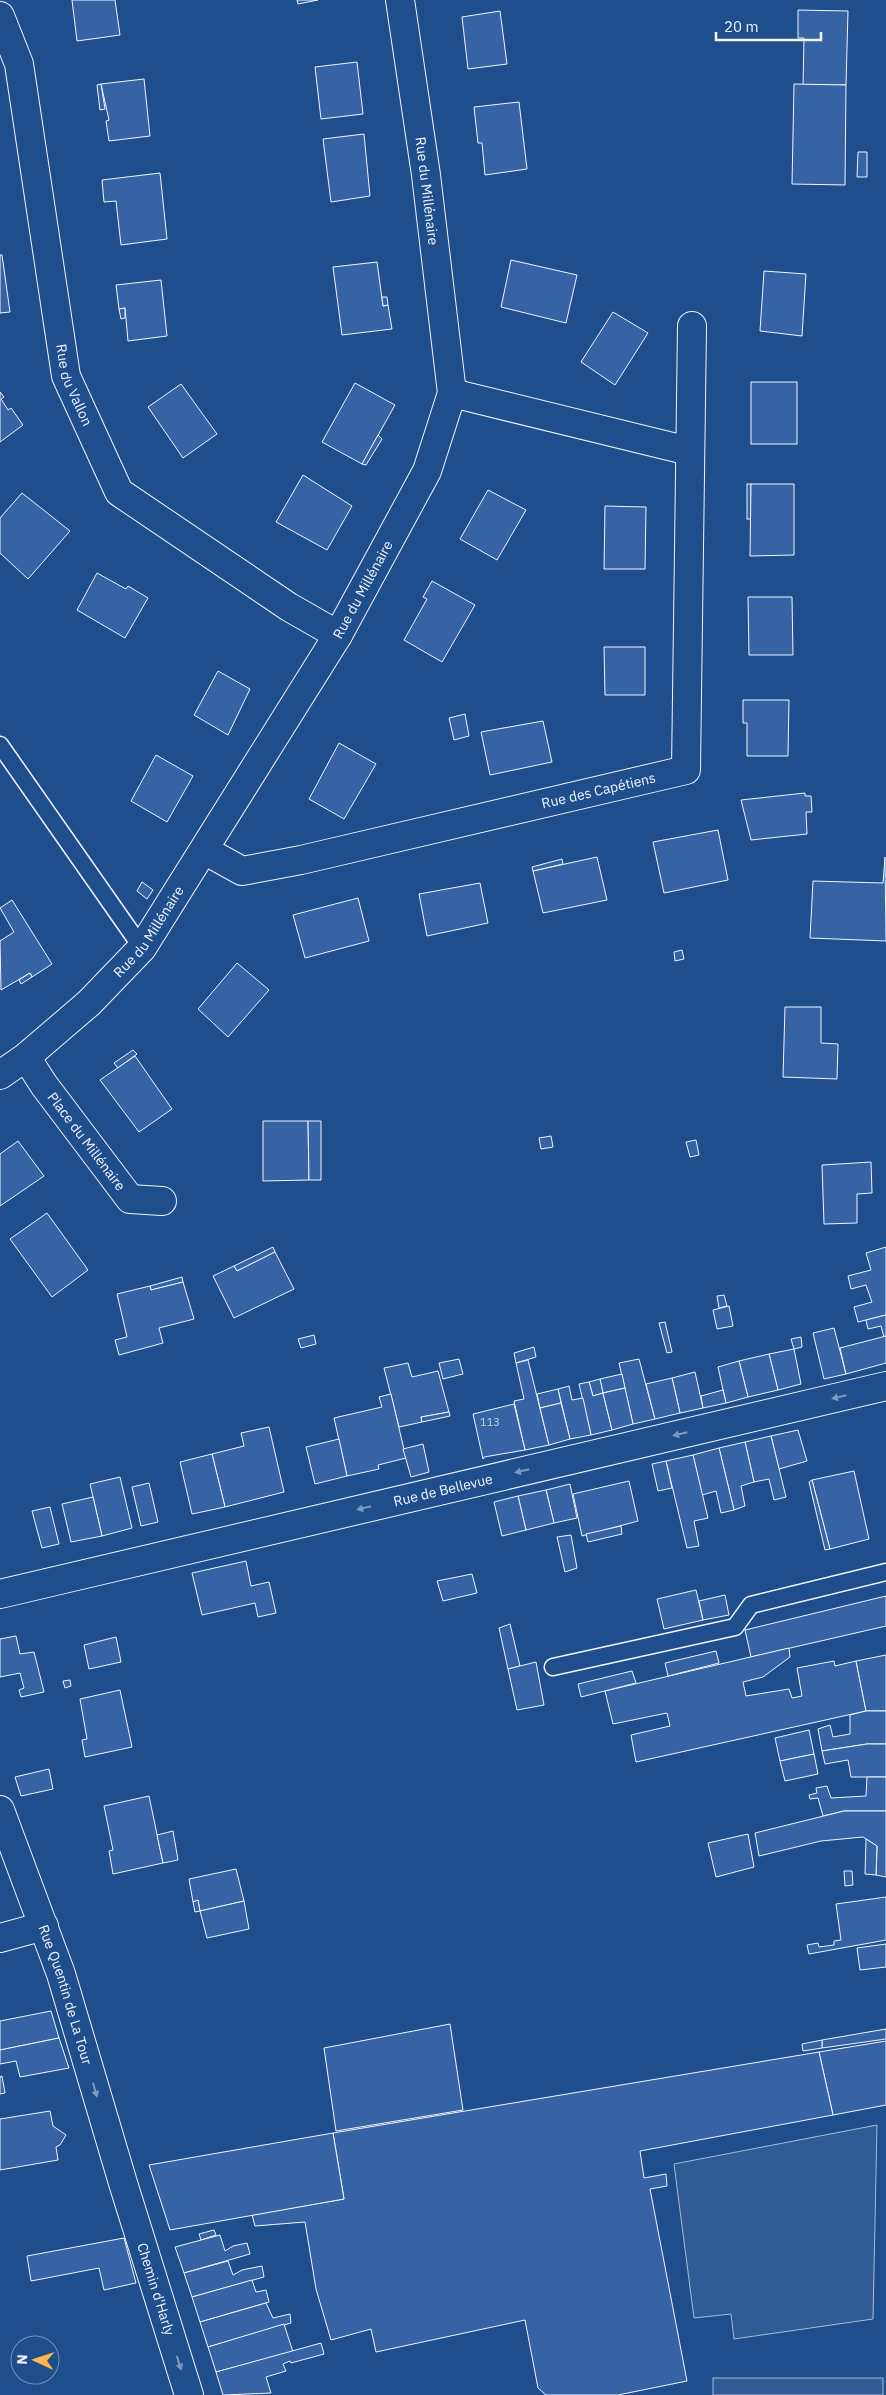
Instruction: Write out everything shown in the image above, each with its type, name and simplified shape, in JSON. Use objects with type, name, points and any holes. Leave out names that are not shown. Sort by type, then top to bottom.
[{"type":"street","name":"Rue du Millénaire","points":[[0,1075],[26,1057],[89,1003],[142,948],[338,635],[427,471],[452,393],[426,175],[400,0]]},
{"type":"street","name":"Rue du Vallon","points":[[0,18],[19,64],[66,376],[119,492],[289,607],[338,635]]},
{"type":"street","name":"Rue des Capétiens","points":[[204,850],[242,871],[301,860],[686,770],[692,326]]},
{"type":"street","points":[[452,393],[689,451]]},
{"type":"street","name":"Place du Millénaire","points":[[26,1057],[130,1199],[162,1201]]},
{"type":"street","name":"Rue de Bellevue","points":[[0,1594],[886,1386]]},
{"type":"street","name":"Rue Quentin de La Tour","points":[[0,1810],[61,1974],[123,2183]]},
{"type":"street","points":[[0,1938],[44,1926]]},
{"type":"street","name":"Chemin d'Harly","points":[[123,2183],[189,2395]]},
{"type":"lane","points":[[0,745],[142,948]]},
{"type":"lane","points":[[553,1667],[735,1627],[751,1605],[886,1572]]},
{"type":"shaded area","points":[[877,2125],[873,2319],[734,2339],[731,2314],[694,2318],[674,2164]]},
{"type":"shaded area","points":[[713,2378],[883,2378],[883,2395],[713,2395]]},
{"type":"building","points":[[72,0],[115,0],[120,35],[77,41]]},
{"type":"building","points":[[297,0],[318,0],[298,4]]},
{"type":"building","points":[[798,10],[848,11],[846,85],[803,85],[804,38],[798,38]]},
{"type":"building","points":[[500,11],[507,64],[468,69],[462,17]]},
{"type":"building","points":[[357,62],[363,114],[321,119],[315,67]]},
{"type":"building","points":[[144,79],[150,136],[109,141],[106,121],[109,120],[101,84]]},
{"type":"building","points":[[101,84],[105,109],[100,110],[97,85]]},
{"type":"building","points":[[794,84],[846,85],[845,185],[792,184]]},
{"type":"building","points":[[519,102],[527,169],[485,175],[482,143],[478,143],[474,107]]},
{"type":"building","points":[[364,134],[370,196],[331,202],[323,139]]},
{"type":"building","points":[[858,152],[867,152],[867,177],[857,177]]},
{"type":"building","points":[[160,173],[167,239],[121,245],[116,201],[104,202],[102,180]]},
{"type":"building","points":[[0,255],[2,255],[10,312],[0,313]]},
{"type":"building","points":[[511,260],[577,275],[566,323],[501,307]]},
{"type":"building","points":[[377,262],[383,306],[388,305],[392,329],[342,335],[333,267]]},
{"type":"building","points":[[764,271],[806,274],[802,336],[760,331]]},
{"type":"building","points":[[161,280],[167,336],[128,341],[125,308],[119,309],[116,285]]},
{"type":"building","points":[[382,297],[387,297],[388,305],[383,306]]},
{"type":"building","points":[[125,308],[125,318],[121,319],[119,309]]},
{"type":"building","points":[[613,312],[648,333],[615,385],[581,362]]},
{"type":"building","points":[[751,382],[797,382],[797,444],[751,444]]},
{"type":"building","points":[[355,383],[395,405],[362,464],[322,442]]},
{"type":"building","points":[[181,384],[217,434],[183,458],[148,407]]},
{"type":"building","points":[[0,392],[4,397],[1,399],[8,410],[11,408],[23,425],[0,442]]},
{"type":"building","points":[[378,435],[382,439],[366,465],[362,464]]},
{"type":"building","points":[[303,475],[352,506],[327,550],[276,522]]},
{"type":"building","points":[[747,484],[751,484],[751,519],[747,519]]},
{"type":"building","points":[[751,484],[794,484],[794,555],[750,556]]},
{"type":"building","points":[[488,490],[526,510],[497,560],[460,539]]},
{"type":"building","points":[[22,493],[70,531],[28,579],[0,553],[0,518]]},
{"type":"building","points":[[605,506],[646,507],[645,569],[604,569]]},
{"type":"building","points":[[97,573],[126,589],[128,586],[148,598],[125,638],[77,610]]},
{"type":"building","points":[[432,581],[475,605],[442,662],[404,640],[427,599],[423,597]]},
{"type":"building","points":[[748,597],[792,597],[793,655],[749,655]]},
{"type":"building","points":[[604,647],[645,647],[645,695],[605,695]]},
{"type":"building","points":[[218,671],[250,689],[228,735],[194,715]]},
{"type":"building","points":[[743,700],[789,700],[788,756],[747,756],[747,723],[743,723]]},
{"type":"building","points":[[465,714],[469,736],[454,740],[449,718]]},
{"type":"building","points":[[543,721],[552,762],[490,775],[481,732]]},
{"type":"building","points":[[339,743],[376,764],[344,819],[309,799]]},
{"type":"building","points":[[156,755],[193,776],[167,822],[131,801]]},
{"type":"building","points":[[805,793],[805,796],[811,796],[812,812],[806,812],[807,834],[751,840],[741,800]]},
{"type":"building","points":[[718,830],[728,880],[664,893],[653,842]]},
{"type":"building","points":[[597,857],[607,900],[543,913],[533,871]]},
{"type":"building","points":[[885,857],[886,941],[810,938],[813,881],[883,883]]},
{"type":"building","points":[[562,859],[563,864],[533,871],[532,867]]},
{"type":"building","points":[[142,882],[153,890],[147,899],[137,891]]},
{"type":"building","points":[[480,883],[488,923],[427,936],[419,894]]},
{"type":"building","points":[[358,898],[369,941],[305,958],[293,915]]},
{"type":"building","points":[[12,900],[52,964],[32,977],[30,973],[1,990],[0,941],[14,932],[0,908]]},
{"type":"building","points":[[682,950],[684,959],[675,961],[674,952]]},
{"type":"building","points":[[237,963],[269,990],[228,1037],[198,1009]]},
{"type":"building","points":[[30,973],[32,977],[21,984],[19,980]]},
{"type":"building","points":[[785,1007],[821,1007],[821,1043],[838,1044],[837,1079],[783,1077]]},
{"type":"building","points":[[133,1050],[137,1054],[118,1068],[114,1063]]},
{"type":"building","points":[[135,1056],[172,1109],[139,1132],[100,1080]]},
{"type":"building","points":[[263,1121],[308,1121],[309,1180],[263,1181]]},
{"type":"building","points":[[308,1121],[321,1121],[321,1180],[309,1180]]},
{"type":"building","points":[[551,1136],[553,1147],[541,1149],[539,1138]]},
{"type":"building","points":[[696,1140],[699,1155],[690,1157],[686,1142]]},
{"type":"building","points":[[18,1141],[44,1176],[0,1206],[0,1154]]},
{"type":"building","points":[[871,1162],[872,1193],[857,1194],[857,1223],[824,1224],[822,1165]]},
{"type":"building","points":[[47,1213],[88,1270],[52,1297],[10,1239]]},
{"type":"building","points":[[273,1247],[275,1252],[237,1271],[234,1266]]},
{"type":"building","points":[[886,1247],[886,1315],[858,1322],[854,1307],[872,1302],[866,1285],[851,1289],[848,1276],[871,1270],[866,1253]]},
{"type":"building","points":[[275,1252],[294,1289],[234,1318],[213,1276],[234,1266],[237,1271]]},
{"type":"building","points":[[182,1277],[183,1282],[151,1290],[150,1286]]},
{"type":"building","points":[[183,1282],[194,1319],[159,1328],[163,1343],[119,1355],[115,1340],[127,1337],[117,1294],[150,1286],[151,1290]]},
{"type":"building","points":[[724,1295],[727,1306],[719,1308],[717,1296]]},
{"type":"building","points":[[729,1306],[733,1326],[717,1329],[713,1310]]},
{"type":"building","points":[[886,1315],[886,1336],[884,1337],[881,1326],[868,1329],[866,1320]]},
{"type":"building","points":[[665,1322],[672,1352],[667,1353],[659,1323]]},
{"type":"building","points":[[834,1328],[846,1374],[824,1379],[813,1333]]},
{"type":"building","points":[[314,1335],[316,1344],[301,1348],[298,1339]]},
{"type":"building","points":[[886,1336],[886,1363],[846,1374],[840,1348]]},
{"type":"building","points":[[801,1337],[802,1347],[794,1349],[791,1339]]},
{"type":"building","points":[[534,1347],[536,1357],[516,1363],[514,1353]]},
{"type":"building","points":[[794,1349],[801,1384],[778,1390],[769,1354]]},
{"type":"building","points":[[769,1354],[778,1390],[748,1397],[739,1361]]},
{"type":"building","points":[[459,1359],[463,1374],[443,1379],[439,1363]]},
{"type":"building","points":[[639,1359],[655,1419],[633,1424],[619,1363]]},
{"type":"building","points":[[528,1360],[549,1445],[525,1450],[514,1401],[524,1399],[516,1363]]},
{"type":"building","points":[[739,1361],[748,1397],[726,1403],[718,1367]]},
{"type":"building","points":[[408,1363],[412,1377],[438,1371],[449,1412],[421,1417],[422,1422],[399,1427],[384,1368]]},
{"type":"building","points":[[695,1372],[703,1408],[680,1413],[672,1378]]},
{"type":"building","points":[[622,1374],[625,1388],[603,1393],[600,1379]]},
{"type":"building","points":[[672,1378],[680,1413],[655,1419],[646,1384]]},
{"type":"building","points":[[600,1379],[603,1393],[593,1396],[589,1382]]},
{"type":"building","points":[[589,1382],[593,1396],[603,1393],[612,1430],[591,1435],[579,1384]]},
{"type":"building","points":[[569,1386],[572,1400],[583,1398],[591,1435],[570,1439],[558,1389]]},
{"type":"building","points":[[625,1388],[633,1424],[612,1430],[603,1393]]},
{"type":"building","points":[[558,1389],[561,1403],[540,1408],[537,1394]]},
{"type":"building","points":[[723,1390],[726,1403],[703,1408],[701,1396]]},
{"type":"building","points":[[391,1394],[406,1458],[378,1465],[379,1469],[347,1476],[334,1418],[382,1407],[379,1397]]},
{"type":"building","points":[[561,1403],[570,1439],[549,1445],[540,1408]]},
{"type":"building","points":[[514,1404],[525,1450],[484,1457],[483,1459],[473,1414]]},
{"type":"building","points":[[449,1412],[450,1416],[422,1422],[421,1417]]},
{"type":"building","points":[[269,1427],[284,1492],[225,1507],[212,1454],[244,1446],[241,1433]]},
{"type":"building","points":[[798,1430],[807,1461],[779,1469],[771,1436]]},
{"type":"building","points":[[771,1436],[786,1497],[774,1500],[769,1479],[754,1482],[745,1442]]},
{"type":"building","points":[[339,1439],[347,1476],[315,1484],[306,1447]]},
{"type":"building","points":[[745,1442],[754,1482],[741,1486],[745,1506],[734,1510],[719,1448]]},
{"type":"building","points":[[423,1444],[429,1472],[411,1477],[403,1449]]},
{"type":"building","points":[[719,1448],[734,1510],[721,1513],[716,1491],[702,1495],[693,1455]]},
{"type":"building","points":[[212,1454],[225,1507],[192,1514],[180,1462]]},
{"type":"building","points":[[693,1455],[708,1518],[694,1521],[699,1546],[687,1548],[666,1461]]},
{"type":"building","points":[[666,1461],[672,1488],[658,1491],[652,1464]]},
{"type":"building","points":[[854,1471],[869,1539],[830,1549],[812,1480]]},
{"type":"building","points":[[120,1477],[132,1528],[102,1536],[90,1484]]},
{"type":"building","points":[[812,1480],[830,1549],[825,1550],[809,1482]]},
{"type":"building","points":[[629,1481],[638,1521],[582,1536],[573,1494]]},
{"type":"building","points":[[149,1483],[158,1522],[141,1526],[132,1487]]},
{"type":"building","points":[[570,1484],[577,1518],[554,1523],[546,1490]]},
{"type":"building","points":[[546,1490],[554,1523],[526,1530],[518,1496]]},
{"type":"building","points":[[518,1496],[526,1530],[502,1536],[494,1502]]},
{"type":"building","points":[[93,1497],[102,1536],[71,1542],[62,1504]]},
{"type":"building","points":[[50,1507],[59,1544],[42,1548],[32,1511]]},
{"type":"building","points":[[621,1526],[622,1534],[588,1542],[586,1534]]},
{"type":"building","points":[[571,1535],[577,1568],[565,1572],[557,1537]]},
{"type":"building","points":[[246,1561],[251,1586],[269,1582],[276,1613],[258,1617],[255,1603],[202,1615],[192,1573]]},
{"type":"building","points":[[472,1574],[477,1593],[443,1601],[437,1581]]},
{"type":"building","points":[[696,1590],[703,1620],[664,1629],[657,1599]]},
{"type":"building","points":[[725,1595],[729,1615],[703,1620],[699,1601]]},
{"type":"building","points":[[886,1596],[886,1626],[751,1657],[745,1630]]},
{"type":"building","points":[[510,1624],[520,1666],[508,1669],[499,1628]]},
{"type":"building","points":[[16,1636],[20,1654],[34,1652],[44,1692],[21,1697],[19,1690],[24,1688],[20,1673],[0,1677],[0,1639]]},
{"type":"building","points":[[116,1637],[121,1662],[89,1669],[84,1645]]},
{"type":"building","points":[[789,1648],[790,1657],[763,1677],[743,1682],[746,1696],[789,1689],[792,1698],[802,1696],[797,1668],[834,1661],[835,1666],[856,1661],[866,1711],[636,1762],[631,1735],[670,1726],[667,1713],[613,1724],[605,1691]]},
{"type":"building","points":[[716,1651],[719,1663],[668,1676],[665,1663]]},
{"type":"building","points":[[886,1655],[886,1711],[866,1711],[856,1661]]},
{"type":"building","points":[[536,1662],[544,1705],[517,1710],[508,1669]]},
{"type":"building","points":[[632,1671],[636,1683],[581,1697],[578,1684]]},
{"type":"building","points":[[70,1680],[71,1686],[65,1688],[63,1681]]},
{"type":"building","points":[[120,1690],[132,1747],[85,1757],[82,1740],[87,1739],[80,1699]]},
{"type":"building","points":[[866,1711],[886,1711],[886,1744],[867,1744],[822,1751],[818,1729],[830,1725],[833,1737],[850,1734],[850,1715]]},
{"type":"building","points":[[809,1730],[814,1754],[780,1761],[775,1738]]},
{"type":"building","points":[[867,1744],[886,1744],[886,1777],[851,1777],[848,1760],[825,1764],[822,1751]]},
{"type":"building","points":[[814,1754],[818,1774],[785,1781],[780,1761]]},
{"type":"building","points":[[49,1769],[53,1789],[21,1796],[15,1777]]},
{"type":"building","points":[[867,1777],[886,1777],[886,1811],[844,1811],[823,1816],[818,1798],[810,1799],[809,1795],[817,1793],[816,1788],[827,1786],[831,1798],[866,1796]]},
{"type":"building","points":[[149,1796],[163,1863],[113,1874],[109,1851],[113,1850],[104,1806]]},
{"type":"building","points":[[844,1811],[886,1811],[886,1877],[876,1875],[877,1846],[863,1837],[821,1841],[759,1856],[755,1833]]},
{"type":"building","points":[[173,1831],[178,1860],[163,1863],[157,1835]]},
{"type":"building","points":[[748,1834],[754,1867],[716,1877],[708,1843]]},
{"type":"building","points":[[866,1839],[877,1846],[876,1875],[865,1874]]},
{"type":"building","points":[[236,1869],[244,1901],[200,1911],[198,1900],[193,1902],[189,1879]]},
{"type":"building","points":[[844,1871],[852,1871],[853,1885],[845,1886]]},
{"type":"building","points":[[886,1897],[886,1940],[809,1954],[807,1945],[818,1943],[819,1947],[834,1945],[834,1941],[841,1940],[836,1904]]},
{"type":"building","points":[[198,1900],[200,1911],[195,1912],[193,1902]]},
{"type":"building","points":[[244,1901],[249,1929],[207,1938],[200,1911]]},
{"type":"building","points":[[886,1944],[886,1967],[860,1970],[857,1948]]},
{"type":"building","points":[[51,2011],[59,2038],[0,2050],[0,2021]]},
{"type":"building","points":[[450,2024],[463,2110],[336,2131],[324,2048]]},
{"type":"building","points":[[886,2029],[886,2039],[822,2048],[822,2040]]},
{"type":"building","points":[[59,2038],[69,2068],[20,2077],[16,2061],[0,2064],[0,2050]]},
{"type":"building","points":[[822,2040],[822,2048],[803,2051],[802,2044]]},
{"type":"building","points":[[886,2041],[886,2105],[833,2115],[819,2052]]},
{"type":"building","points":[[819,2052],[833,2115],[640,2151],[644,2178],[666,2174],[667,2186],[650,2189],[687,2381],[618,2395],[546,2395],[538,2388],[525,2320],[376,2352],[371,2329],[331,2340],[316,2289],[305,2222],[255,2226],[252,2215],[344,2199],[333,2133]]},
{"type":"building","points":[[2,2076],[5,2093],[0,2094],[0,2077]]},
{"type":"building","points":[[50,2111],[53,2126],[66,2135],[60,2145],[56,2147],[58,2160],[0,2170],[0,2119]]},
{"type":"building","points":[[333,2133],[344,2199],[170,2230],[149,2165]]},
{"type":"building","points":[[214,2230],[216,2235],[201,2240],[199,2234]]},
{"type":"building","points":[[220,2235],[225,2251],[233,2246],[247,2243],[250,2254],[184,2273],[175,2247]]},
{"type":"building","points":[[124,2238],[136,2283],[104,2290],[99,2268],[31,2281],[27,2256]]},
{"type":"building","points":[[228,2261],[233,2275],[242,2270],[262,2266],[264,2277],[192,2297],[184,2273]]},
{"type":"building","points":[[252,2280],[256,2292],[266,2290],[269,2302],[200,2322],[192,2297]]},
{"type":"building","points":[[266,2303],[273,2318],[290,2314],[291,2323],[208,2347],[200,2322]]},
{"type":"building","points":[[284,2324],[293,2352],[216,2372],[208,2347]]},
{"type":"building","points":[[321,2343],[324,2354],[291,2363],[290,2361],[283,2364],[286,2371],[266,2377],[271,2393],[223,2395],[216,2372]]}]
